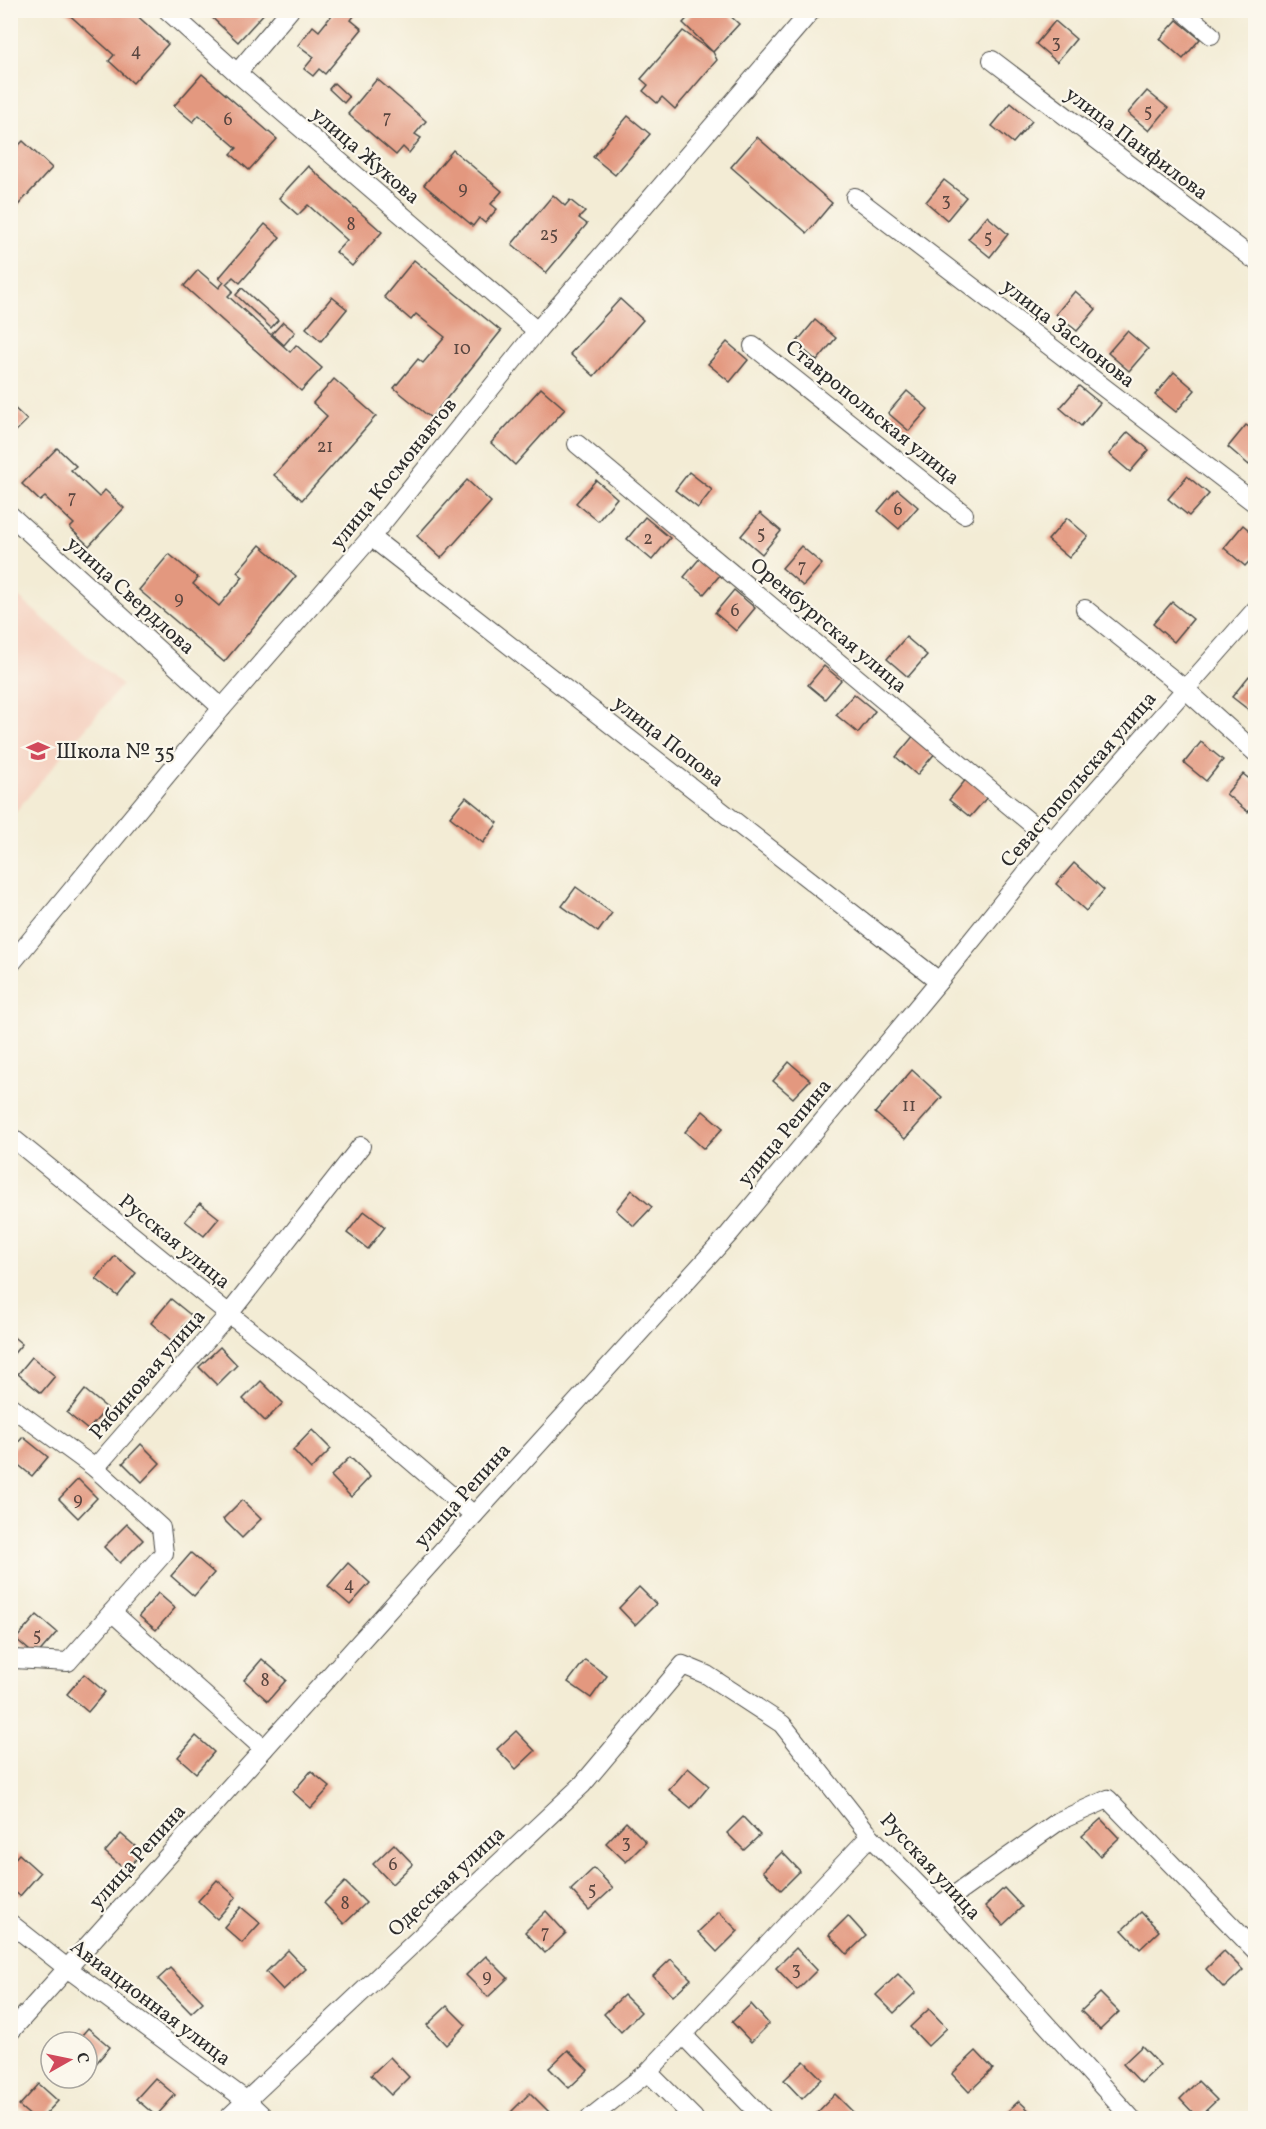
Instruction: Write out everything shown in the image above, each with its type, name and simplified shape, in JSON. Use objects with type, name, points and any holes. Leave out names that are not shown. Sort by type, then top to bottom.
[{"type":"street","name":"улица Жукова","points":[[167,10],[537,331]]},
{"type":"street","points":[[237,73],[290,10]]},
{"type":"street","name":"улица Космонавтов","points":[[10,965],[222,708],[372,537],[537,331],[812,10]]},
{"type":"street","points":[[1182,10],[1211,35]]},
{"type":"street","name":"улица Панфилова","points":[[992,60],[1256,261]]},
{"type":"street","name":"улица Заслонова","points":[[855,197],[1256,504]]},
{"type":"street","name":"Ставропольская улица","points":[[753,346],[964,514]]},
{"type":"street","name":"Оренбургская улица","points":[[577,444],[1052,841]]},
{"type":"street","name":"улица Свердлова","points":[[10,515],[222,708]]},
{"type":"street","name":"улица Попова","points":[[372,537],[939,981]]},
{"type":"street","points":[[1084,609],[1185,689],[1256,753]]},
{"type":"street","name":"Севастопольская улица","points":[[939,981],[1052,841],[1256,609]]},
{"type":"street","name":"улица Репина","points":[[10,2031],[729,1234],[939,981]]},
{"type":"street","name":"Русская улица","points":[[10,1136],[229,1314],[361,1146]]},
{"type":"street","points":[[229,1314],[375,1430],[474,1515]]},
{"type":"street","name":"Рябиновая улица","points":[[10,1656],[14,1659],[68,1662],[164,1553],[161,1528],[95,1468],[229,1314]]},
{"type":"street","points":[[10,1406],[95,1468]]},
{"type":"street","points":[[112,1612],[264,1749]]},
{"type":"street","name":"Русская улица","points":[[683,1665],[707,1675],[783,1724],[870,1836],[939,1906],[1131,2118]]},
{"type":"street","name":"Одесская улица","points":[[228,2118],[582,1785],[683,1665]]},
{"type":"street","points":[[939,1906],[1059,1821],[1108,1799],[1256,1951]]},
{"type":"street","points":[[590,2118],[648,2072],[870,1836]]},
{"type":"street","name":"Авиационная улица","points":[[10,1923],[247,2101],[265,2118]]},
{"type":"street","points":[[683,2035],[763,2118]]},
{"type":"street","points":[[648,2072],[694,2118]]},
{"type":"shaded area","name":"Школа № 35","points":[[11,591],[122,685],[11,817]]},
{"type":"building","points":[[64,10],[131,10],[168,44],[133,83],[109,61],[114,55]]},
{"type":"building","points":[[204,10],[267,10],[238,42]]},
{"type":"building","points":[[336,10],[342,10],[345,13],[347,10],[356,10],[351,20],[362,29],[325,74],[319,69],[313,76],[304,69],[314,57],[298,45],[313,26],[319,31]]},
{"type":"building","points":[[695,10],[724,10],[739,24],[713,52],[683,23]]},
{"type":"building","points":[[1177,20],[1200,39],[1183,59],[1160,39]]},
{"type":"building","points":[[1055,21],[1076,39],[1057,62],[1036,44]]},
{"type":"building","points":[[683,31],[713,52],[717,60],[675,109],[662,97],[657,103],[643,91],[648,85],[641,79]]},
{"type":"building","points":[[202,74],[277,139],[249,170],[231,154],[237,148],[199,115],[193,122],[174,106]]},
{"type":"building","points":[[377,79],[426,121],[415,134],[421,138],[409,153],[403,147],[396,155],[348,114]]},
{"type":"building","points":[[334,83],[349,97],[344,103],[329,89]]},
{"type":"building","points":[[1147,91],[1168,108],[1149,131],[1128,113]]},
{"type":"building","points":[[1011,103],[1032,121],[1013,143],[992,126]]},
{"type":"building","points":[[628,116],[650,134],[615,175],[593,157]]},
{"type":"building","points":[[757,137],[832,203],[807,233],[731,167]]},
{"type":"building","points":[[23,141],[52,168],[10,214],[10,154]]},
{"type":"building","points":[[453,150],[502,191],[491,204],[497,209],[485,223],[479,218],[473,226],[424,185]]},
{"type":"building","points":[[308,166],[382,232],[352,266],[336,252],[347,240],[308,205],[298,215],[279,198]]},
{"type":"building","points":[[944,180],[966,197],[947,220],[926,202]]},
{"type":"building","points":[[553,195],[565,206],[570,200],[585,212],[579,218],[587,224],[546,273],[512,244]]},
{"type":"building","points":[[987,216],[1008,234],[990,257],[968,239]]},
{"type":"building","points":[[265,224],[280,237],[240,283],[233,277],[226,284],[233,291],[228,296],[290,352],[296,345],[322,368],[301,391],[184,286],[198,270],[219,288],[224,282],[219,278]]},
{"type":"building","points":[[414,260],[501,331],[431,418],[394,388],[418,359],[423,363],[445,337],[416,314],[411,320],[384,297]]},
{"type":"building","points":[[242,288],[278,320],[271,328],[236,295]]},
{"type":"building","points":[[1075,291],[1096,309],[1077,331],[1056,314]]},
{"type":"building","points":[[332,297],[347,309],[321,341],[306,328]]},
{"type":"building","points":[[620,299],[643,320],[594,376],[570,354]]},
{"type":"building","points":[[815,320],[836,338],[817,361],[796,343]]},
{"type":"building","points":[[283,322],[295,332],[284,345],[272,334]]},
{"type":"building","points":[[1127,331],[1148,349],[1129,371],[1108,353]]},
{"type":"building","points":[[727,342],[748,360],[730,382],[708,364]]},
{"type":"building","points":[[1174,372],[1195,390],[1176,412],[1155,395]]},
{"type":"building","points":[[334,379],[376,416],[302,500],[274,475],[327,416],[313,403]]},
{"type":"building","points":[[1079,386],[1100,403],[1081,426],[1060,408]]},
{"type":"building","points":[[541,388],[565,409],[515,465],[491,443]]},
{"type":"building","points":[[907,391],[928,409],[909,431],[888,413]]},
{"type":"building","points":[[10,404],[27,420],[10,437]]},
{"type":"building","points":[[1246,425],[1256,432],[1256,457],[1249,465],[1228,447]]},
{"type":"building","points":[[1128,432],[1149,450],[1130,472],[1109,454]]},
{"type":"building","points":[[57,448],[76,466],[71,470],[99,497],[105,490],[124,508],[89,546],[70,528],[74,524],[45,497],[40,501],[22,484]]},
{"type":"building","points":[[689,472],[712,490],[698,508],[675,490]]},
{"type":"building","points":[[1187,476],[1209,494],[1189,516],[1168,499]]},
{"type":"building","points":[[467,480],[491,502],[441,558],[417,536]]},
{"type":"building","points":[[596,480],[617,498],[598,521],[576,503]]},
{"type":"building","points":[[897,489],[918,507],[899,529],[878,511]]},
{"type":"building","points":[[760,513],[781,531],[762,554],[741,536]]},
{"type":"building","points":[[645,517],[670,538],[652,560],[627,539]]},
{"type":"building","points":[[1067,518],[1088,536],[1069,558],[1048,540]]},
{"type":"building","points":[[1243,525],[1256,536],[1256,554],[1245,566],[1224,548]]},
{"type":"building","points":[[260,545],[296,576],[224,662],[139,590],[169,554],[198,578],[193,584],[219,606],[243,577],[237,572]]},
{"type":"building","points":[[801,546],[822,564],[803,586],[782,568]]},
{"type":"building","points":[[700,558],[720,575],[704,594],[684,577]]},
{"type":"building","points":[[734,590],[755,608],[736,631],[715,613]]},
{"type":"building","points":[[1172,602],[1193,619],[1174,642],[1153,624]]},
{"type":"building","points":[[906,637],[927,655],[908,677],[887,659]]},
{"type":"building","points":[[824,666],[841,680],[825,699],[808,685]]},
{"type":"building","points":[[1249,676],[1256,682],[1254,714],[1232,697]]},
{"type":"building","points":[[854,694],[875,711],[858,733],[836,715]]},
{"type":"building","points":[[915,734],[936,752],[917,775],[896,757]]},
{"type":"building","points":[[1201,742],[1223,760],[1206,781],[1184,763]]},
{"type":"building","points":[[1243,774],[1256,784],[1256,803],[1248,812],[1226,794]]},
{"type":"building","points":[[968,777],[989,795],[970,817],[949,800]]},
{"type":"building","points":[[466,797],[498,823],[483,843],[450,817]]},
{"type":"building","points":[[1074,863],[1104,890],[1086,911],[1056,884]]},
{"type":"building","points":[[576,887],[612,913],[598,932],[562,906]]},
{"type":"building","points":[[789,1062],[810,1080],[793,1098],[773,1081]]},
{"type":"building","points":[[912,1070],[942,1097],[905,1139],[875,1113]]},
{"type":"building","points":[[703,1111],[723,1128],[704,1149],[685,1132]]},
{"type":"building","points":[[632,1190],[652,1207],[634,1226],[616,1210]]},
{"type":"building","points":[[200,1203],[219,1218],[204,1236],[185,1221]]},
{"type":"building","points":[[364,1211],[385,1227],[368,1249],[347,1233]]},
{"type":"building","points":[[115,1256],[136,1273],[118,1296],[96,1279]]},
{"type":"building","points":[[171,1299],[192,1316],[172,1341],[151,1323]]},
{"type":"building","points":[[10,1334],[22,1344],[10,1358]]},
{"type":"building","points":[[220,1347],[237,1365],[217,1385],[199,1367]]},
{"type":"building","points":[[32,1357],[55,1376],[41,1393],[18,1374]]},
{"type":"building","points":[[261,1381],[283,1403],[265,1421],[243,1399]]},
{"type":"building","points":[[85,1390],[107,1408],[88,1430],[67,1413]]},
{"type":"building","points":[[312,1430],[331,1449],[311,1469],[293,1450]]},
{"type":"building","points":[[23,1437],[48,1457],[32,1476],[10,1458],[10,1452]]},
{"type":"building","points":[[141,1444],[160,1463],[142,1482],[123,1463]]},
{"type":"building","points":[[350,1457],[370,1477],[351,1497],[331,1476]]},
{"type":"building","points":[[78,1479],[97,1498],[78,1518],[59,1499]]},
{"type":"building","points":[[242,1500],[261,1519],[242,1538],[223,1519]]},
{"type":"building","points":[[127,1524],[143,1540],[120,1563],[104,1547]]},
{"type":"building","points":[[191,1553],[214,1573],[194,1596],[171,1576]]},
{"type":"building","points":[[348,1563],[370,1583],[350,1605],[328,1586]]},
{"type":"building","points":[[639,1587],[656,1604],[635,1625],[619,1608]]},
{"type":"building","points":[[158,1593],[175,1608],[156,1630],[139,1616]]},
{"type":"building","points":[[37,1615],[57,1632],[36,1656],[16,1639]]},
{"type":"building","points":[[262,1659],[286,1680],[268,1701],[244,1680]]},
{"type":"building","points":[[585,1660],[607,1676],[591,1698],[568,1682]]},
{"type":"building","points":[[84,1674],[105,1692],[88,1712],[67,1694]]},
{"type":"building","points":[[516,1731],[535,1751],[516,1769],[497,1749]]},
{"type":"building","points":[[196,1736],[214,1752],[196,1773],[178,1757]]},
{"type":"building","points":[[688,1768],[709,1786],[691,1808],[669,1790]]},
{"type":"building","points":[[311,1771],[330,1787],[311,1808],[293,1792]]},
{"type":"building","points":[[743,1817],[760,1835],[744,1850],[727,1833]]},
{"type":"building","points":[[1101,1819],[1119,1838],[1100,1856],[1082,1836]]},
{"type":"building","points":[[626,1822],[646,1842],[626,1862],[606,1843]]},
{"type":"building","points":[[121,1834],[142,1852],[126,1871],[105,1852]]},
{"type":"building","points":[[394,1844],[413,1864],[392,1884],[373,1864]]},
{"type":"building","points":[[782,1852],[800,1871],[781,1890],[763,1871]]},
{"type":"building","points":[[19,1854],[40,1873],[20,1896],[10,1888],[10,1864]]},
{"type":"building","points":[[594,1868],[613,1888],[589,1910],[571,1890]]},
{"type":"building","points":[[217,1880],[236,1897],[217,1919],[198,1901]]},
{"type":"building","points":[[345,1882],[366,1903],[344,1924],[324,1903]]},
{"type":"building","points":[[1004,1888],[1022,1907],[1003,1925],[985,1906]]},
{"type":"building","points":[[241,1907],[260,1923],[242,1943],[224,1927]]},
{"type":"building","points":[[546,1911],[566,1933],[545,1953],[525,1932]]},
{"type":"building","points":[[719,1912],[738,1931],[717,1952],[698,1932]]},
{"type":"building","points":[[1141,1912],[1159,1931],[1140,1949],[1122,1930]]},
{"type":"building","points":[[848,1916],[866,1936],[847,1954],[829,1935]]},
{"type":"building","points":[[796,1948],[817,1970],[797,1990],[776,1968]]},
{"type":"building","points":[[288,1950],[306,1969],[283,1990],[266,1972]]},
{"type":"building","points":[[1224,1951],[1243,1970],[1224,1988],[1206,1969]]},
{"type":"building","points":[[486,1956],[508,1978],[488,1997],[466,1975]]},
{"type":"building","points":[[671,1959],[691,1979],[673,1996],[653,1976]]},
{"type":"building","points":[[170,1968],[203,2002],[191,2013],[158,1979]]},
{"type":"building","points":[[898,1974],[916,1992],[894,2013],[876,1995]]},
{"type":"building","points":[[1100,1993],[1119,2012],[1100,2030],[1081,2011]]},
{"type":"building","points":[[624,1995],[641,2012],[621,2032],[604,2014]]},
{"type":"building","points":[[751,2004],[769,2024],[751,2042],[732,2022]]},
{"type":"building","points":[[447,2006],[466,2025],[446,2045],[427,2025]]},
{"type":"building","points":[[929,2009],[947,2028],[928,2046],[910,2027]]},
{"type":"building","points":[[99,2038],[110,2047],[99,2060]]},
{"type":"building","points":[[1142,2046],[1160,2065],[1141,2083],[1123,2064]]},
{"type":"building","points":[[568,2050],[588,2070],[569,2088],[549,2068]]},
{"type":"building","points":[[976,2051],[993,2069],[969,2092],[952,2074]]},
{"type":"building","points":[[390,2057],[409,2077],[391,2095],[371,2075]]},
{"type":"building","points":[[804,2061],[822,2079],[802,2099],[784,2080]]},
{"type":"building","points":[[155,2078],[175,2095],[156,2116],[136,2099]]},
{"type":"building","points":[[1198,2081],[1217,2100],[1198,2118],[1180,2099]]},
{"type":"building","points":[[39,2084],[39,2090],[46,2090],[58,2101],[42,2118],[33,2118],[19,2106]]},
{"type":"building","points":[[530,2093],[551,2114],[546,2118],[513,2118],[509,2114]]},
{"type":"building","points":[[835,2094],[855,2114],[850,2118],[818,2118],[815,2115]]},
{"type":"building","points":[[1019,2101],[1037,2118],[1000,2118]]},
{"type":"place","name":"Школа № 35","points":[[38,751]]}]
